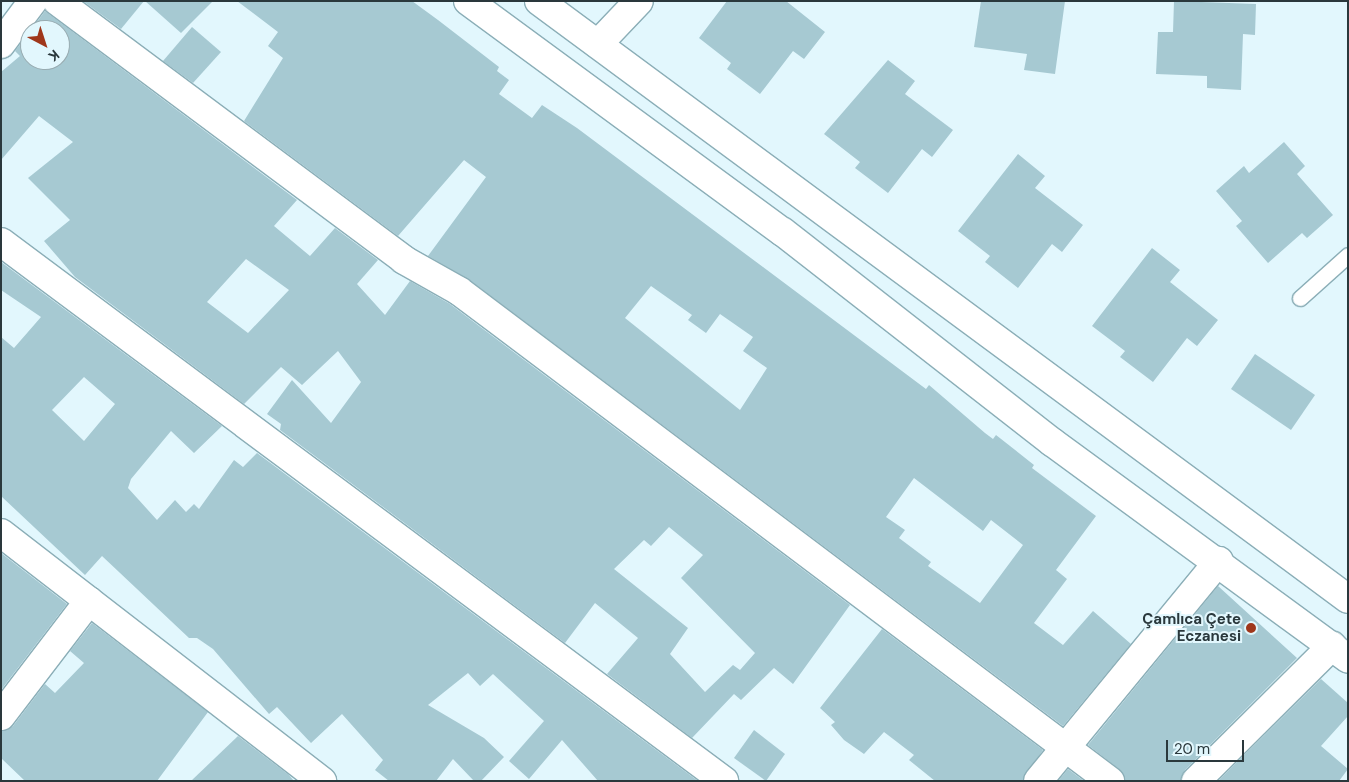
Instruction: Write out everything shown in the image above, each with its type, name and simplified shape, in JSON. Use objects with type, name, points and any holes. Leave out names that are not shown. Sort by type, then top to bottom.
[{"type":"street","points":[[1,44],[33,1]]},
{"type":"street","points":[[57,1],[404,260],[459,291],[1067,745],[1110,781]]},
{"type":"street","points":[[468,1],[783,232],[1052,442],[1219,561],[1340,653],[1196,781]]},
{"type":"street","points":[[539,1],[1348,599]]},
{"type":"street","points":[[598,44],[639,1]]},
{"type":"street","points":[[1,242],[724,781]]},
{"type":"street","points":[[1,533],[322,781]]},
{"type":"street","points":[[1038,781],[1219,561]]},
{"type":"street","points":[[1,716],[89,601]]},
{"type":"lane","points":[[1300,298],[1348,256]]},
{"type":"building","points":[[83,1],[144,1],[121,29]]},
{"type":"building","points":[[145,1],[213,1],[181,33]]},
{"type":"building","points":[[237,1],[412,1],[499,67],[497,71],[509,80],[499,94],[532,118],[542,105],[577,128],[926,389],[929,385],[993,439],[996,435],[1034,465],[1032,468],[1096,516],[1056,570],[1067,579],[1034,623],[1063,645],[1093,611],[1131,644],[1063,726],[468,279],[428,256],[486,177],[464,160],[398,236],[244,121],[283,58],[268,46],[278,32]],"holes":[[[651,286],[692,315],[688,320],[706,333],[720,314],[753,337],[743,351],[767,368],[740,410],[625,318]],[[914,478],[983,531],[991,520],[1023,545],[980,603],[928,566],[931,562],[899,538],[905,530],[886,517]]]},
{"type":"building","points":[[727,1],[786,1],[825,32],[804,59],[793,51],[760,94],[727,69],[731,63],[699,38]]},
{"type":"building","points":[[981,1],[1065,1],[1055,74],[1024,70],[1027,54],[974,47]]},
{"type":"building","points":[[1174,1],[1256,4],[1255,35],[1243,34],[1241,90],[1207,88],[1207,76],[1156,74],[1158,32],[1173,32]]},
{"type":"building","points":[[45,11],[57,20],[38,20]]},
{"type":"building","points":[[192,27],[221,52],[193,83],[163,61]]},
{"type":"building","points":[[70,30],[297,200],[274,226],[310,256],[335,228],[378,260],[357,284],[385,315],[410,281],[450,304],[850,605],[793,684],[774,668],[741,700],[734,694],[692,738],[607,674],[638,638],[595,603],[565,643],[280,430],[281,424],[267,414],[292,380],[331,423],[361,382],[338,351],[302,385],[281,367],[244,404],[75,277],[44,241],[70,220],[28,178],[73,142],[39,116],[1,160],[1,72],[20,56],[20,70],[70,70]],"holes":[[[246,259],[289,290],[248,333],[207,302]],[[669,527],[703,555],[681,578],[755,653],[740,670],[733,665],[705,692],[670,654],[688,628],[614,569],[644,540],[651,546]]]},
{"type":"building","points":[[20,44],[20,56],[15,51]]},
{"type":"building","points":[[888,60],[915,81],[905,94],[953,130],[932,157],[922,149],[888,193],[855,168],[860,162],[824,134]]},
{"type":"building","points":[[1284,142],[1305,166],[1297,174],[1333,215],[1307,238],[1302,233],[1268,263],[1236,226],[1242,221],[1216,191],[1244,166],[1249,173]]},
{"type":"building","points":[[1018,154],[1045,176],[1035,188],[1083,225],[1062,252],[1052,244],[1018,288],[985,262],[990,256],[958,231]]},
{"type":"building","points":[[1152,248],[1180,270],[1170,282],[1218,320],[1197,346],[1187,338],[1153,382],[1120,357],[1125,351],[1092,326]]},
{"type":"building","points":[[1,262],[222,426],[194,453],[171,431],[131,479],[128,488],[157,520],[175,500],[186,512],[194,504],[199,509],[234,460],[243,467],[257,453],[698,781],[598,781],[562,740],[529,779],[509,761],[544,721],[493,674],[480,686],[468,673],[428,705],[484,738],[504,757],[481,781],[474,781],[453,759],[436,781],[389,781],[375,770],[383,760],[342,714],[311,743],[277,707],[269,714],[213,649],[197,638],[189,638],[102,556],[85,575],[1,496],[1,337],[14,348],[41,317],[1,290]],"holes":[[[84,377],[115,404],[84,441],[52,410]]]},
{"type":"building","points":[[1255,354],[1315,395],[1291,430],[1231,389]]},
{"type":"building","points":[[1,553],[67,604],[1,690]]},
{"type":"building","points":[[1218,586],[1297,658],[1185,770],[1181,781],[1125,781],[1119,769],[1088,745]]},
{"type":"building","points":[[92,623],[208,712],[157,781],[25,781],[1,758],[1,731],[13,726],[45,684],[55,693],[84,663],[70,651]]},
{"type":"building","points":[[882,629],[1043,750],[1023,781],[935,781],[909,760],[914,755],[884,732],[864,754],[844,740],[831,725],[835,722],[820,708]]},
{"type":"building","points":[[1321,679],[1348,703],[1348,716],[1321,746],[1348,769],[1339,781],[1218,781]]},
{"type":"building","points":[[754,730],[785,754],[766,781],[734,758]]},
{"type":"building","points":[[238,736],[289,775],[294,781],[191,781]]},
{"type":"building","points":[[1068,769],[1084,781],[1058,781]]},
{"type":"place","name":"Çamlıca Çete Eczanesi","points":[[1251,628]]}]
